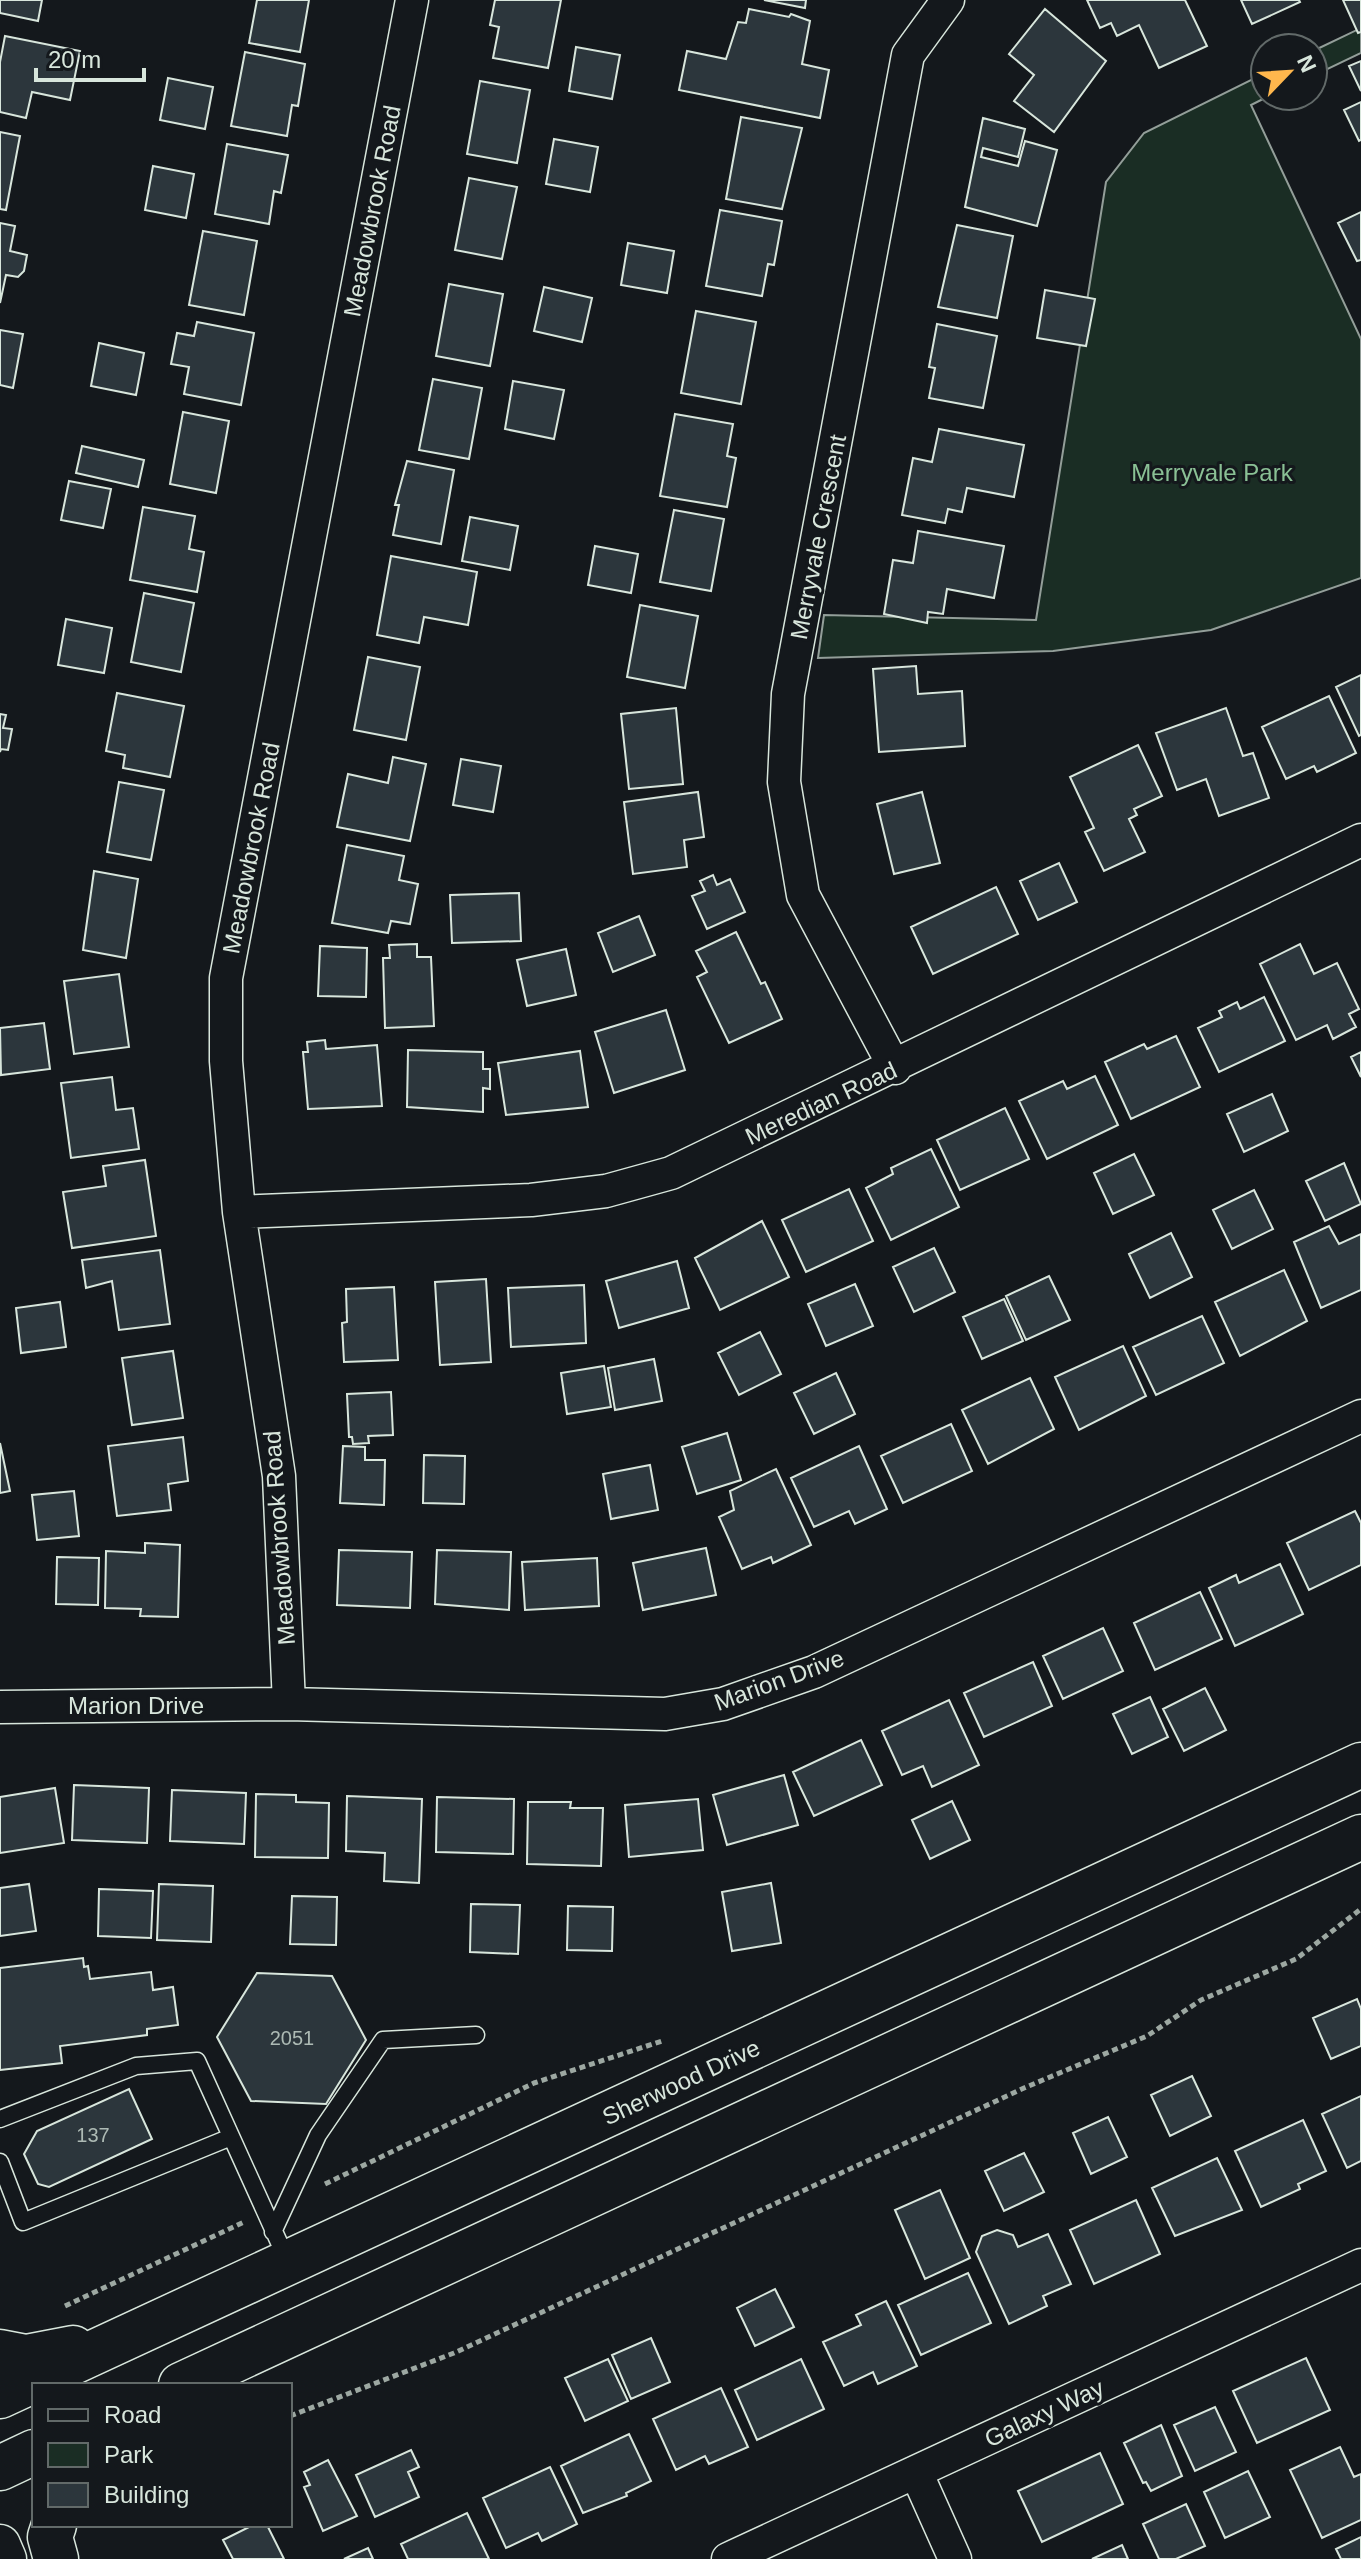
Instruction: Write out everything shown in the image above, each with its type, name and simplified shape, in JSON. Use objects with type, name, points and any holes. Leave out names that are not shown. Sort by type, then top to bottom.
[{"type":"main road","name":"Sherwood Drive","points":[[0,2396],[131,2337],[281,2248],[1361,1765]]},
{"type":"main road","points":[[194,2381],[1361,1837]]},
{"type":"main road","points":[[0,2352],[26,2357],[131,2337]]},
{"type":"main road","points":[[0,2468],[32,2453]]},
{"type":"main road","points":[[53,2527],[50,2537],[56,2559]]},
{"type":"street","name":"Meadowbrook Road","points":[[289,1704],[279,1476],[239,1212],[226,1061],[226,978],[412,0]]},
{"type":"street","name":"Merryvale Crescent","points":[[895,1068],[803,895],[784,782],[788,694],[908,55],[948,0]]},
{"type":"street","name":"Meredian Road","points":[[239,1212],[531,1200],[606,1191],[671,1173],[895,1068],[1361,840]]},
{"type":"street","name":"Marion Drive","points":[[0,1707],[289,1704],[665,1714],[723,1704],[814,1672],[1361,1416]]},
{"type":"street","name":"Galaxy Way","points":[[728,2559],[1361,2265]]},
{"type":"street","points":[[916,2472],[955,2559]]},
{"type":"street","points":[[0,2545],[6,2559]]},
{"type":"lane","points":[[281,2248],[318,2135],[383,2040],[476,2035]]},
{"type":"lane","points":[[0,2119],[136,2066],[197,2061],[281,2248]]},
{"type":"lane","points":[[0,2162],[23,2222],[231,2137]]},
{"type":"path","points":[[292,2415],[454,2353],[1024,2088],[1147,2036],[1201,2000],[1296,1959],[1361,1909]]},
{"type":"path","points":[[58,2308],[239,2225]]},
{"type":"green space","points":[[1361,28],[1361,53],[1329,68],[1329,43]]},
{"type":"green space","name":"Merryvale Park","points":[[1249,81],[1249,112],[1254,112],[1361,339],[1361,578],[1211,630],[1053,651],[818,658],[824,615],[1036,620],[1106,182],[1144,133]]},
{"type":"building","points":[[0,0],[42,0],[38,21],[0,13]]},
{"type":"building","points":[[257,0],[309,0],[300,52],[249,43]]},
{"type":"building","points":[[495,0],[561,0],[548,68],[493,58],[499,27],[490,25]]},
{"type":"building","points":[[764,0],[806,0],[805,8]]},
{"type":"building","points":[[1087,0],[1185,0],[1207,46],[1159,68],[1139,25],[1117,36],[1111,23],[1100,28]]},
{"type":"building","points":[[1241,0],[1299,0],[1300,2],[1252,24]]},
{"type":"building","points":[[1343,0],[1361,0],[1361,32],[1358,33]]},
{"type":"building","points":[[749,9],[789,17],[791,14],[810,21],[802,64],[829,70],[820,118],[679,90],[687,51],[726,59],[738,22],[746,23]]},
{"type":"building","points":[[1045,9],[1106,61],[1054,132],[1014,101],[1034,75],[1009,54]]},
{"type":"building","points":[[5,36],[80,51],[70,100],[32,92],[26,118],[0,112],[0,62]]},
{"type":"building","points":[[576,47],[620,55],[612,99],[569,91]]},
{"type":"building","points":[[245,52],[305,64],[298,106],[292,105],[287,136],[231,126]]},
{"type":"building","points":[[1361,61],[1361,91],[1349,66]]},
{"type":"building","points":[[168,78],[213,87],[205,129],[160,120]]},
{"type":"building","points":[[480,81],[530,90],[517,163],[467,154]]},
{"type":"building","points":[[1361,102],[1361,140],[1359,141],[1344,110]]},
{"type":"building","points":[[741,117],[802,128],[782,209],[726,199]]},
{"type":"building","points":[[983,118],[1025,129],[1018,157],[983,148],[981,157],[1018,166],[1025,141],[1057,150],[1037,226],[965,207]]},
{"type":"building","points":[[0,132],[20,136],[6,210],[0,209]]},
{"type":"building","points":[[554,139],[598,147],[590,192],[546,184]]},
{"type":"building","points":[[227,144],[288,155],[281,193],[274,191],[269,224],[215,214]]},
{"type":"building","points":[[153,166],[194,174],[186,218],[145,210]]},
{"type":"building","points":[[469,178],[517,187],[502,259],[455,250]]},
{"type":"building","points":[[720,210],[782,221],[774,265],[768,264],[762,296],[706,286]]},
{"type":"building","points":[[1361,212],[1361,260],[1357,261],[1338,223]]},
{"type":"building","points":[[0,223],[15,226],[10,251],[27,255],[24,271],[18,277],[6,275],[0,303]]},
{"type":"building","points":[[957,225],[1013,236],[997,318],[938,307]]},
{"type":"building","points":[[203,231],[257,241],[244,315],[189,305]]},
{"type":"building","points":[[628,243],[674,251],[667,293],[621,285]]},
{"type":"building","points":[[449,284],[503,294],[490,366],[436,356]]},
{"type":"building","points":[[544,287],[592,298],[582,342],[534,331]]},
{"type":"building","points":[[1045,290],[1095,299],[1086,346],[1037,338]]},
{"type":"building","points":[[696,311],[756,322],[741,404],[681,393]]},
{"type":"building","points":[[197,322],[254,333],[241,405],[184,394],[189,367],[171,364],[177,333],[194,336]]},
{"type":"building","points":[[937,324],[997,336],[983,408],[929,398],[935,368],[929,367]]},
{"type":"building","points":[[0,330],[23,334],[13,388],[0,385]]},
{"type":"building","points":[[99,343],[144,353],[136,395],[91,386]]},
{"type":"building","points":[[433,379],[482,388],[469,459],[419,450]]},
{"type":"building","points":[[513,381],[564,390],[554,439],[505,429]]},
{"type":"building","points":[[183,412],[229,421],[216,493],[170,484]]},
{"type":"building","points":[[675,414],[733,424],[727,456],[736,458],[727,507],[660,496]]},
{"type":"building","points":[[939,429],[1024,445],[1014,497],[967,488],[962,512],[948,509],[945,523],[902,515],[913,458],[932,462]]},
{"type":"building","points":[[82,446],[144,460],[138,487],[76,473]]},
{"type":"building","points":[[407,461],[454,470],[441,544],[393,535],[399,505],[395,505]]},
{"type":"building","points":[[69,481],[111,489],[103,528],[61,520]]},
{"type":"building","points":[[143,507],[195,516],[189,549],[204,552],[197,592],[130,580]]},
{"type":"building","points":[[674,510],[724,519],[711,591],[660,582]]},
{"type":"building","points":[[470,517],[518,526],[510,570],[462,561]]},
{"type":"building","points":[[918,531],[1004,546],[994,598],[947,589],[943,614],[928,612],[927,623],[884,614],[893,560],[913,563]]},
{"type":"building","points":[[595,546],[638,554],[631,593],[588,585]]},
{"type":"building","points":[[391,556],[477,572],[468,625],[424,617],[419,643],[377,635]]},
{"type":"building","points":[[144,593],[194,603],[181,672],[131,662]]},
{"type":"building","points":[[640,605],[698,616],[685,688],[627,677]]},
{"type":"building","points":[[66,619],[112,628],[104,673],[58,665]]},
{"type":"building","points":[[368,657],[420,667],[406,740],[354,730]]},
{"type":"building","points":[[916,666],[918,694],[962,691],[965,746],[879,752],[873,669]]},
{"type":"building","points":[[1361,675],[1361,735],[1359,736],[1336,687]]},
{"type":"building","points":[[117,693],[184,706],[170,777],[123,768],[125,755],[106,751]]},
{"type":"building","points":[[1329,696],[1356,753],[1317,772],[1314,766],[1286,779],[1262,727]]},
{"type":"building","points":[[676,708],[683,784],[629,789],[621,714]]},
{"type":"building","points":[[1226,708],[1243,756],[1253,753],[1269,798],[1219,816],[1206,779],[1177,790],[1156,733]]},
{"type":"building","points":[[0,714],[6,715],[3,728],[12,729],[8,750],[1,749],[0,752]]},
{"type":"building","points":[[1138,745],[1162,796],[1134,809],[1137,815],[1129,819],[1145,852],[1104,871],[1085,832],[1094,828],[1070,777]]},
{"type":"building","points":[[393,757],[426,764],[410,841],[337,827],[348,774],[388,783]]},
{"type":"building","points":[[461,759],[501,766],[493,812],[453,805]]},
{"type":"building","points":[[119,782],[164,790],[151,860],[107,852]]},
{"type":"building","points":[[698,792],[704,837],[684,840],[687,867],[633,874],[624,802]]},
{"type":"building","points":[[922,792],[940,863],[894,874],[877,804]]},
{"type":"building","points":[[347,845],[404,856],[399,880],[418,884],[410,924],[391,921],[388,933],[332,923]]},
{"type":"building","points":[[1059,863],[1077,902],[1038,920],[1020,881]]},
{"type":"building","points":[[94,871],[138,879],[126,958],[83,950]]},
{"type":"building","points":[[713,875],[717,885],[730,879],[745,912],[707,929],[692,896],[705,891],[700,881]]},
{"type":"building","points":[[996,887],[1018,934],[933,974],[911,927]]},
{"type":"building","points":[[519,893],[521,941],[452,943],[450,895]]},
{"type":"building","points":[[639,916],[655,955],[613,972],[598,933]]},
{"type":"building","points":[[736,932],[782,1019],[729,1043],[697,977],[707,972],[696,951]]},
{"type":"building","points":[[417,944],[417,957],[431,957],[434,1026],[385,1028],[383,958],[390,958],[389,945]]},
{"type":"building","points":[[1300,944],[1314,974],[1337,963],[1359,1009],[1349,1014],[1356,1027],[1333,1039],[1327,1025],[1296,1040],[1260,964]]},
{"type":"building","points":[[320,946],[367,948],[366,997],[318,996]]},
{"type":"building","points":[[566,949],[576,995],[527,1006],[517,960]]},
{"type":"building","points":[[119,974],[129,1047],[74,1054],[64,981]]},
{"type":"building","points":[[1264,997],[1285,1041],[1219,1072],[1198,1028],[1222,1017],[1219,1011],[1237,1002],[1240,1009]]},
{"type":"building","points":[[666,1010],[685,1070],[614,1093],[595,1032]]},
{"type":"building","points":[[44,1023],[50,1069],[1,1075],[0,1028]]},
{"type":"building","points":[[1176,1036],[1200,1087],[1131,1119],[1105,1062],[1144,1044],[1147,1049]]},
{"type":"building","points":[[325,1040],[326,1049],[377,1045],[382,1106],[308,1109],[303,1052],[308,1052],[307,1042]]},
{"type":"building","points":[[408,1050],[483,1052],[483,1069],[490,1069],[490,1089],[483,1088],[483,1112],[407,1107]]},
{"type":"building","points":[[580,1051],[588,1107],[506,1115],[498,1063]]},
{"type":"building","points":[[1361,1052],[1361,1077],[1351,1057]]},
{"type":"building","points":[[1095,1076],[1118,1125],[1047,1159],[1019,1101],[1063,1081],[1067,1089]]},
{"type":"building","points":[[112,1077],[116,1110],[133,1108],[139,1149],[71,1158],[61,1083]]},
{"type":"building","points":[[1272,1094],[1288,1131],[1244,1152],[1227,1114]]},
{"type":"building","points":[[1005,1108],[1029,1159],[960,1190],[937,1140]]},
{"type":"building","points":[[931,1149],[959,1207],[891,1240],[866,1188],[893,1174],[891,1168]]},
{"type":"building","points":[[1134,1154],[1154,1195],[1113,1214],[1094,1173]]},
{"type":"building","points":[[145,1160],[156,1236],[72,1248],[63,1192],[106,1186],[103,1166]]},
{"type":"building","points":[[1344,1163],[1361,1204],[1325,1221],[1306,1181]]},
{"type":"building","points":[[849,1189],[873,1241],[806,1272],[782,1220]]},
{"type":"building","points":[[1254,1190],[1273,1229],[1232,1249],[1213,1210]]},
{"type":"building","points":[[762,1221],[789,1277],[720,1310],[695,1258]]},
{"type":"building","points":[[1329,1226],[1339,1244],[1361,1234],[1361,1290],[1321,1308],[1294,1242]]},
{"type":"building","points":[[1171,1233],[1192,1277],[1150,1298],[1129,1254]]},
{"type":"building","points":[[934,1248],[955,1292],[914,1312],[893,1267]]},
{"type":"building","points":[[160,1250],[170,1324],[119,1330],[112,1281],[86,1288],[82,1260]]},
{"type":"building","points":[[677,1261],[689,1308],[619,1328],[606,1281]]},
{"type":"building","points":[[1284,1270],[1307,1321],[1240,1356],[1215,1302]]},
{"type":"building","points":[[1049,1276],[1070,1320],[1026,1340],[1006,1296]]},
{"type":"building","points":[[486,1279],[491,1362],[440,1365],[435,1282]]},
{"type":"building","points":[[855,1284],[873,1326],[826,1346],[808,1304]]},
{"type":"building","points":[[584,1285],[586,1343],[511,1347],[508,1288]]},
{"type":"building","points":[[394,1287],[398,1360],[344,1362],[342,1323],[347,1322],[346,1289]]},
{"type":"building","points":[[1004,1299],[1023,1341],[982,1359],[963,1317]]},
{"type":"building","points":[[60,1302],[66,1347],[21,1353],[16,1308]]},
{"type":"building","points":[[1202,1316],[1224,1363],[1156,1395],[1133,1347]]},
{"type":"building","points":[[760,1332],[781,1374],[739,1395],[718,1353]]},
{"type":"building","points":[[1123,1346],[1146,1396],[1079,1430],[1055,1377]]},
{"type":"building","points":[[173,1351],[183,1418],[132,1425],[122,1358]]},
{"type":"building","points":[[654,1359],[662,1401],[615,1410],[608,1368]]},
{"type":"building","points":[[604,1366],[611,1407],[567,1414],[561,1373]]},
{"type":"building","points":[[836,1373],[855,1414],[814,1434],[794,1393]]},
{"type":"building","points":[[1030,1378],[1054,1429],[988,1464],[962,1410]]},
{"type":"building","points":[[391,1392],[393,1435],[368,1436],[369,1443],[353,1444],[352,1437],[349,1437],[347,1394]]},
{"type":"building","points":[[951,1424],[972,1471],[903,1503],[881,1456]]},
{"type":"building","points":[[727,1433],[741,1480],[697,1494],[682,1447]]},
{"type":"building","points":[[183,1437],[188,1481],[168,1484],[171,1510],[117,1516],[108,1446]]},
{"type":"building","points":[[0,1443],[10,1491],[0,1493]]},
{"type":"building","points":[[343,1446],[365,1447],[365,1460],[385,1460],[384,1505],[340,1503]]},
{"type":"building","points":[[859,1446],[887,1509],[855,1524],[849,1511],[814,1527],[791,1478]]},
{"type":"building","points":[[424,1455],[465,1456],[464,1504],[423,1503]]},
{"type":"building","points":[[650,1465],[658,1510],[611,1519],[603,1474]]},
{"type":"building","points":[[776,1469],[811,1545],[773,1563],[771,1557],[742,1569],[719,1517],[734,1510],[730,1491]]},
{"type":"building","points":[[74,1491],[79,1536],[37,1540],[32,1495]]},
{"type":"building","points":[[1355,1511],[1361,1523],[1361,1565],[1309,1590],[1287,1543]]},
{"type":"building","points":[[145,1543],[180,1545],[178,1617],[140,1616],[141,1609],[105,1608],[106,1551],[145,1553]]},
{"type":"building","points":[[706,1548],[716,1595],[643,1610],[633,1563]]},
{"type":"building","points":[[339,1550],[412,1552],[410,1608],[337,1605]]},
{"type":"building","points":[[437,1550],[511,1552],[509,1610],[435,1604]]},
{"type":"building","points":[[57,1557],[99,1558],[98,1605],[56,1604]]},
{"type":"building","points":[[597,1558],[599,1606],[525,1610],[522,1562]]},
{"type":"building","points":[[1280,1564],[1303,1614],[1235,1646],[1209,1588],[1236,1575],[1239,1583]]},
{"type":"building","points":[[1200,1592],[1222,1639],[1155,1670],[1134,1623]]},
{"type":"building","points":[[1103,1628],[1123,1671],[1063,1699],[1043,1656]]},
{"type":"building","points":[[1033,1662],[1052,1706],[984,1737],[964,1693]]},
{"type":"building","points":[[1205,1688],[1226,1730],[1184,1751],[1163,1709]]},
{"type":"building","points":[[1150,1697],[1168,1737],[1132,1754],[1113,1714]]},
{"type":"building","points":[[949,1700],[979,1765],[932,1787],[923,1766],[902,1775],[882,1731]]},
{"type":"building","points":[[861,1740],[882,1785],[814,1816],[793,1772]]},
{"type":"building","points":[[784,1775],[798,1825],[727,1845],[713,1795]]},
{"type":"building","points":[[74,1785],[149,1788],[147,1843],[72,1840]]},
{"type":"building","points":[[55,1788],[64,1843],[0,1853],[0,1797]]},
{"type":"building","points":[[172,1790],[246,1793],[244,1844],[170,1841]]},
{"type":"building","points":[[256,1794],[296,1795],[296,1802],[329,1803],[328,1858],[255,1857]]},
{"type":"building","points":[[347,1796],[422,1799],[419,1883],[384,1881],[385,1853],[346,1851]]},
{"type":"building","points":[[437,1797],[514,1799],[513,1854],[436,1852]]},
{"type":"building","points":[[698,1799],[703,1850],[629,1857],[625,1805]]},
{"type":"building","points":[[952,1801],[970,1840],[930,1859],[912,1820]]},
{"type":"building","points":[[528,1802],[571,1802],[570,1808],[603,1808],[601,1866],[527,1864]]},
{"type":"building","points":[[771,1883],[781,1943],[732,1951],[722,1892]]},
{"type":"building","points":[[29,1884],[36,1931],[0,1936],[0,1888]]},
{"type":"building","points":[[159,1884],[213,1886],[211,1942],[157,1940]]},
{"type":"building","points":[[99,1889],[153,1891],[151,1938],[98,1936]]},
{"type":"building","points":[[292,1896],[337,1897],[336,1945],[290,1944]]},
{"type":"building","points":[[471,1904],[520,1905],[518,1954],[470,1952]]},
{"type":"building","points":[[568,1906],[613,1907],[612,1951],[567,1950]]},
{"type":"building","points":[[83,1958],[90,1979],[151,1972],[153,1990],[173,1987],[178,2025],[147,2029],[147,2035],[60,2046],[62,2063],[0,2070],[0,1968]]},
{"type":"building","points":[[257,1973],[332,1976],[366,2040],[326,2104],[251,2101],[217,2037]]},
{"type":"building","points":[[1357,1999],[1361,2009],[1361,2046],[1331,2059],[1313,2018]]},
{"type":"building","points":[[1192,2076],[1211,2116],[1170,2136],[1151,2095]]},
{"type":"building","points":[[129,2089],[152,2139],[49,2187],[38,2184],[24,2154],[37,2131]]},
{"type":"building","points":[[1361,2096],[1361,2161],[1347,2168],[1322,2114]]},
{"type":"building","points":[[1108,2117],[1127,2157],[1091,2174],[1073,2133]]},
{"type":"building","points":[[1303,2120],[1326,2171],[1298,2184],[1300,2189],[1261,2207],[1235,2151]]},
{"type":"building","points":[[1024,2153],[1044,2192],[1004,2211],[985,2171]]},
{"type":"building","points":[[1217,2158],[1242,2210],[1175,2236],[1152,2188]]},
{"type":"building","points":[[940,2190],[970,2258],[925,2279],[895,2210]]},
{"type":"building","points":[[1136,2200],[1160,2254],[1094,2284],[1070,2230]]},
{"type":"building","points":[[997,2230],[1013,2235],[1018,2247],[1048,2234],[1071,2284],[1043,2296],[1047,2306],[1009,2324],[976,2252],[982,2236]]},
{"type":"building","points":[[968,2273],[991,2323],[921,2355],[898,2305]]},
{"type":"building","points":[[775,2289],[794,2327],[755,2346],[737,2308]]},
{"type":"building","points":[[886,2301],[917,2366],[878,2384],[873,2372],[844,2386],[823,2342],[861,2325],[856,2315]]},
{"type":"building","points":[[651,2338],[670,2382],[631,2399],[612,2355]]},
{"type":"building","points":[[1306,2358],[1330,2410],[1257,2443],[1233,2391]]},
{"type":"building","points":[[608,2359],[628,2401],[585,2421],[565,2378]]},
{"type":"building","points":[[801,2359],[824,2409],[757,2440],[735,2390]]},
{"type":"building","points":[[721,2388],[748,2447],[709,2464],[705,2456],[676,2470],[653,2419]]},
{"type":"building","points":[[1215,2407],[1236,2452],[1195,2471],[1174,2425]]},
{"type":"building","points":[[1161,2425],[1182,2476],[1151,2491],[1146,2482],[1143,2483],[1124,2443]]},
{"type":"building","points":[[629,2434],[651,2481],[626,2493],[627,2496],[583,2513],[561,2466]]},
{"type":"building","points":[[1340,2447],[1354,2477],[1361,2474],[1361,2520],[1322,2538],[1290,2470]]},
{"type":"building","points":[[411,2450],[419,2467],[408,2472],[419,2497],[375,2517],[356,2475]]},
{"type":"building","points":[[1100,2453],[1123,2504],[1042,2542],[1018,2491]]},
{"type":"building","points":[[328,2460],[357,2516],[323,2531],[304,2487],[310,2485],[304,2472]]},
{"type":"building","points":[[550,2467],[577,2524],[542,2541],[538,2533],[506,2548],[483,2498]]},
{"type":"building","points":[[1248,2471],[1270,2517],[1225,2538],[1204,2492]]},
{"type":"building","points":[[1186,2504],[1205,2546],[1176,2559],[1159,2559],[1143,2524]]},
{"type":"building","points":[[467,2513],[489,2559],[408,2559],[401,2544]]},
{"type":"building","points":[[249,2527],[268,2527],[284,2559],[233,2559],[223,2540]]},
{"type":"building","points":[[1361,2537],[1361,2559],[1341,2559],[1336,2549]]},
{"type":"building","points":[[1122,2545],[1128,2559],[1092,2559]]},
{"type":"building","points":[[368,2548],[373,2559],[344,2559]]}]
